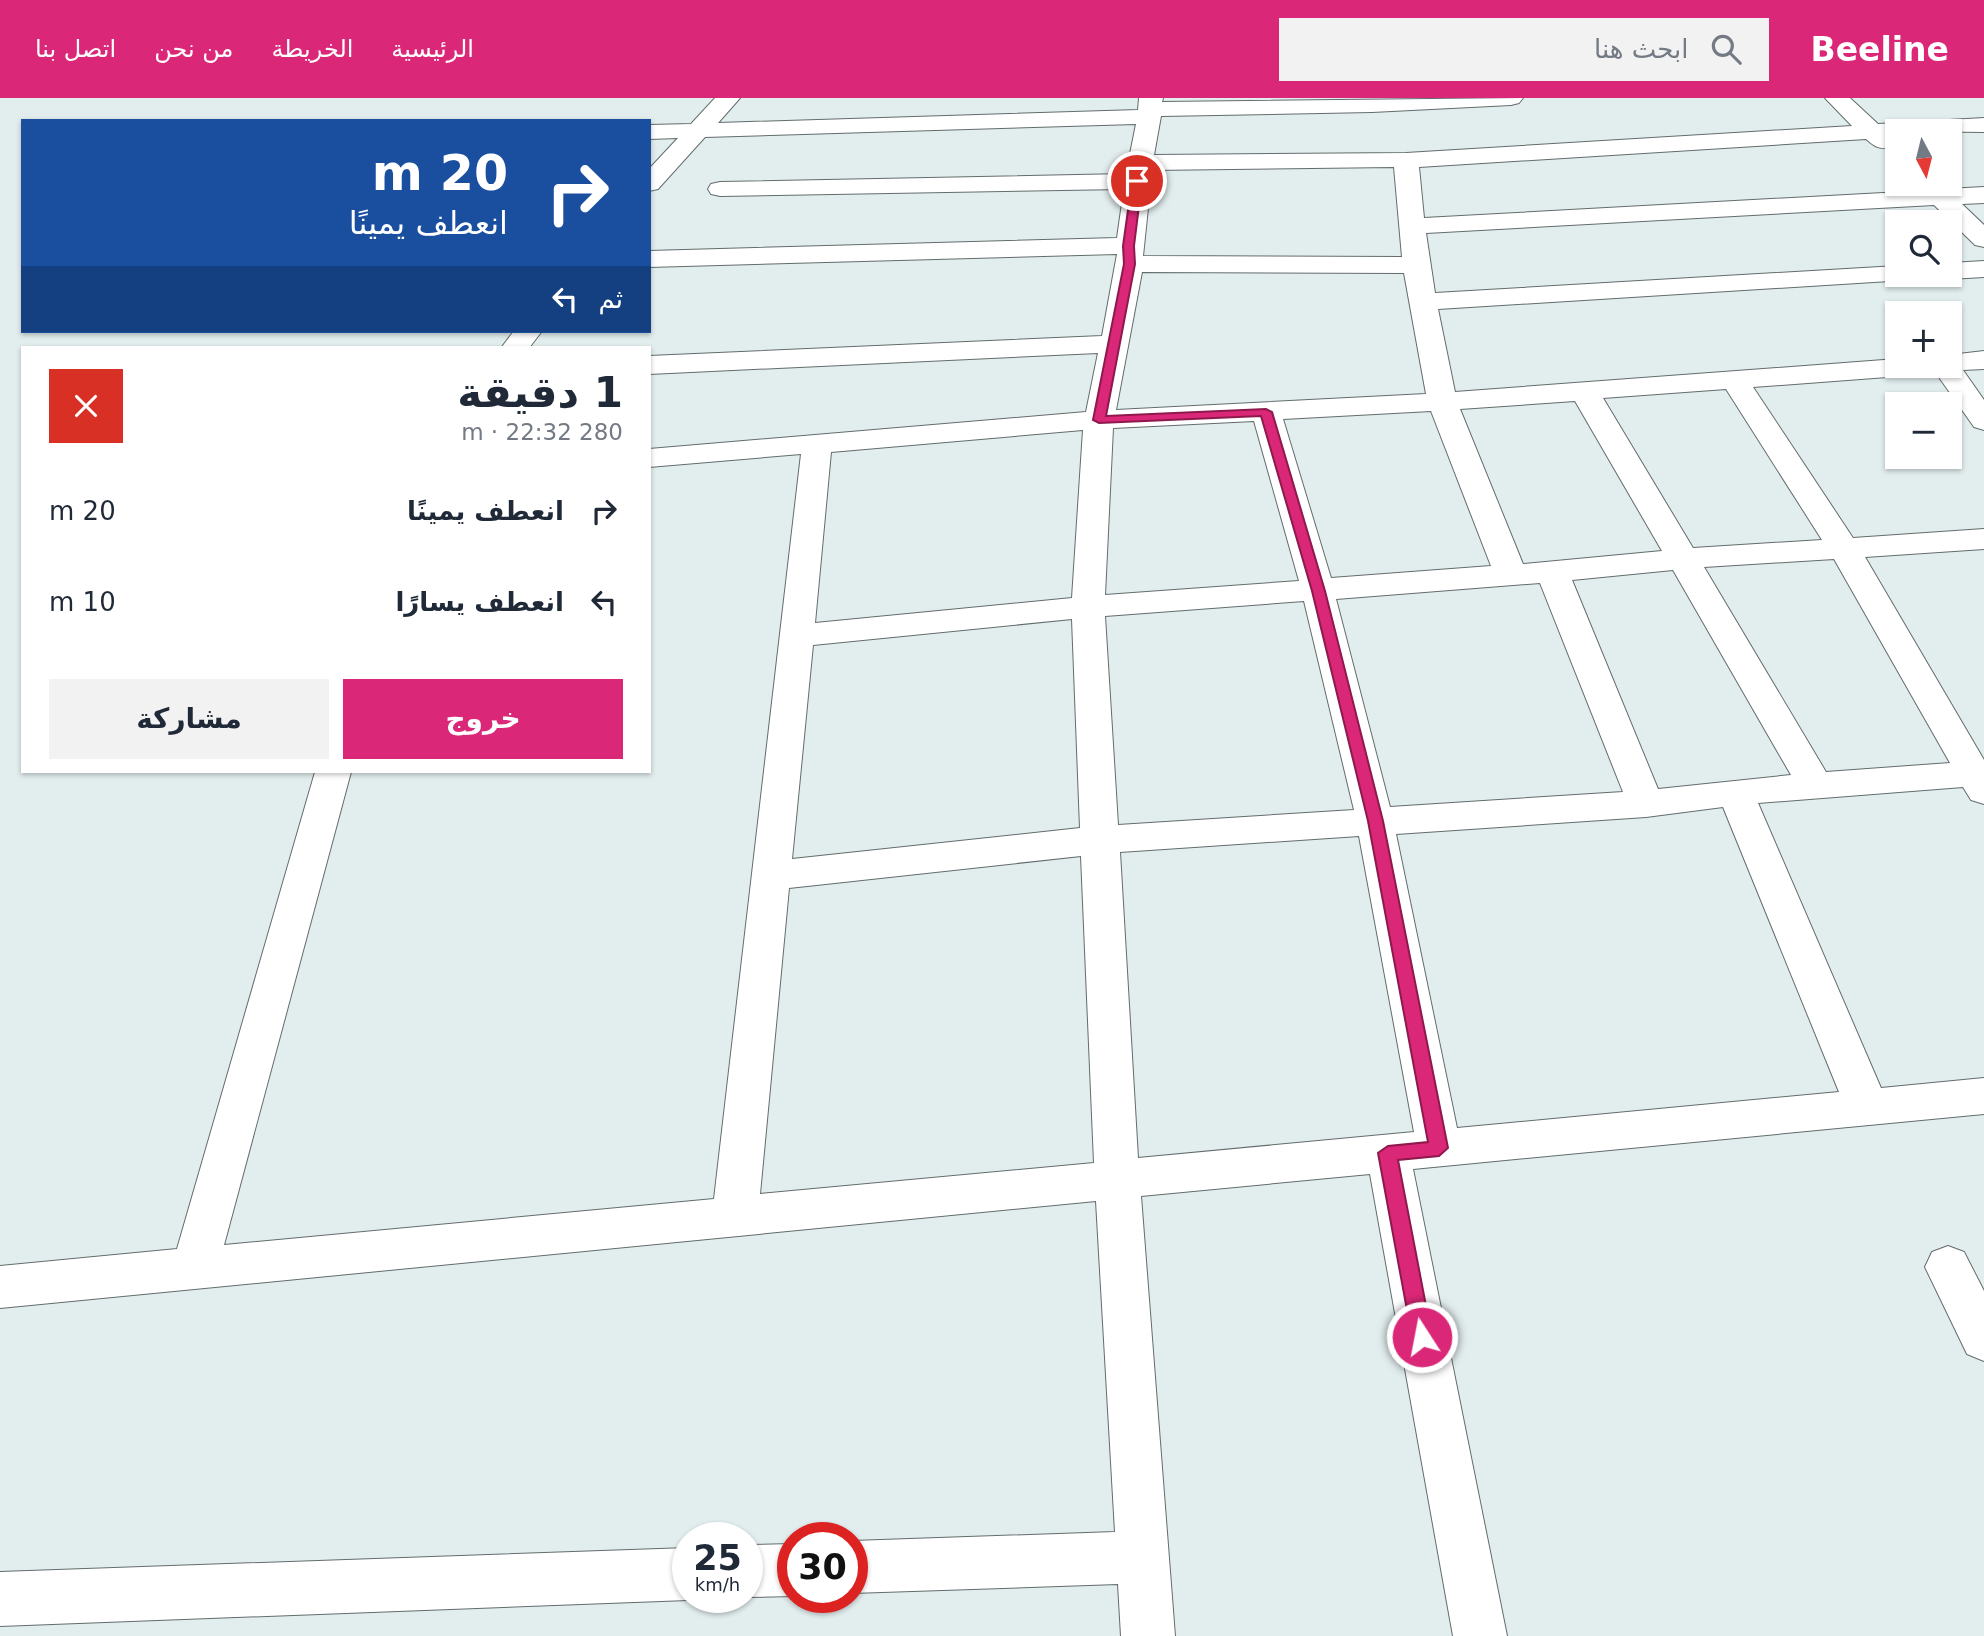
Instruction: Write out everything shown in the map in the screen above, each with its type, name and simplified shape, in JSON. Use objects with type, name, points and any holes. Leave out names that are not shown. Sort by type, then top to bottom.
[{"type":"street","points":[[651,182],[728,98]]},
{"type":"street","points":[[651,132],[1150,108],[1511,98]]},
{"type":"street","points":[[1837,98],[1885,144]]},
{"type":"street","points":[[1148,1636],[1140,1557],[1117,1179],[1088,607],[1099,420],[1129,255],[1138,172],[1150,108]]},
{"type":"street","points":[[720,189],[1406,160],[1984,125]]},
{"type":"street","points":[[1406,160],[1416,265],[1442,402],[1511,576]]},
{"type":"street","points":[[1962,193],[1984,195]]},
{"type":"street","points":[[1413,226],[1885,194]]},
{"type":"street","points":[[1939,196],[1984,239]]},
{"type":"street","points":[[651,259],[1129,255],[1416,265]]},
{"type":"street","points":[[1962,270],[1984,269]]},
{"type":"street","points":[[1423,302],[1885,275]]},
{"type":"street","points":[[651,365],[1114,344]]},
{"type":"street","points":[[1962,362],[1984,360]]},
{"type":"street","points":[[651,458],[1099,420],[1442,402],[1885,368]]},
{"type":"street","points":[[1954,378],[1984,421]]},
{"type":"street","points":[[774,875],[1101,840],[1646,804],[1735,792],[1816,786],[1981,779],[1843,547],[1735,381]]},
{"type":"street","points":[[1586,392],[1681,559],[1816,786]]},
{"type":"street","points":[[1266,412],[1318,591],[1376,821],[1439,1148]]},
{"type":"street","points":[[735,1216],[774,875],[817,443]]},
{"type":"street","points":[[796,636],[1088,607],[1511,576],[1681,559],[1984,539]]},
{"type":"street","points":[[1552,572],[1646,804]]},
{"type":"street","points":[[195,1268],[333,773]]},
{"type":"street","points":[[1735,792],[1867,1107]]},
{"type":"street","points":[[0,1286],[1984,1096]]},
{"type":"street","points":[[1388,1153],[1479,1636]]},
{"type":"street","points":[[1948,1267],[1984,1339]]},
{"type":"street","points":[[868,1566],[1140,1557]]},
{"type":"street","points":[[0,1599],[672,1575]]},
{"type":"route","points":[[1137,181],[1129,246],[1130,264],[1099,420],[1266,412],[1318,591],[1376,821],[1439,1148],[1388,1153],[1422,1337]]}]
